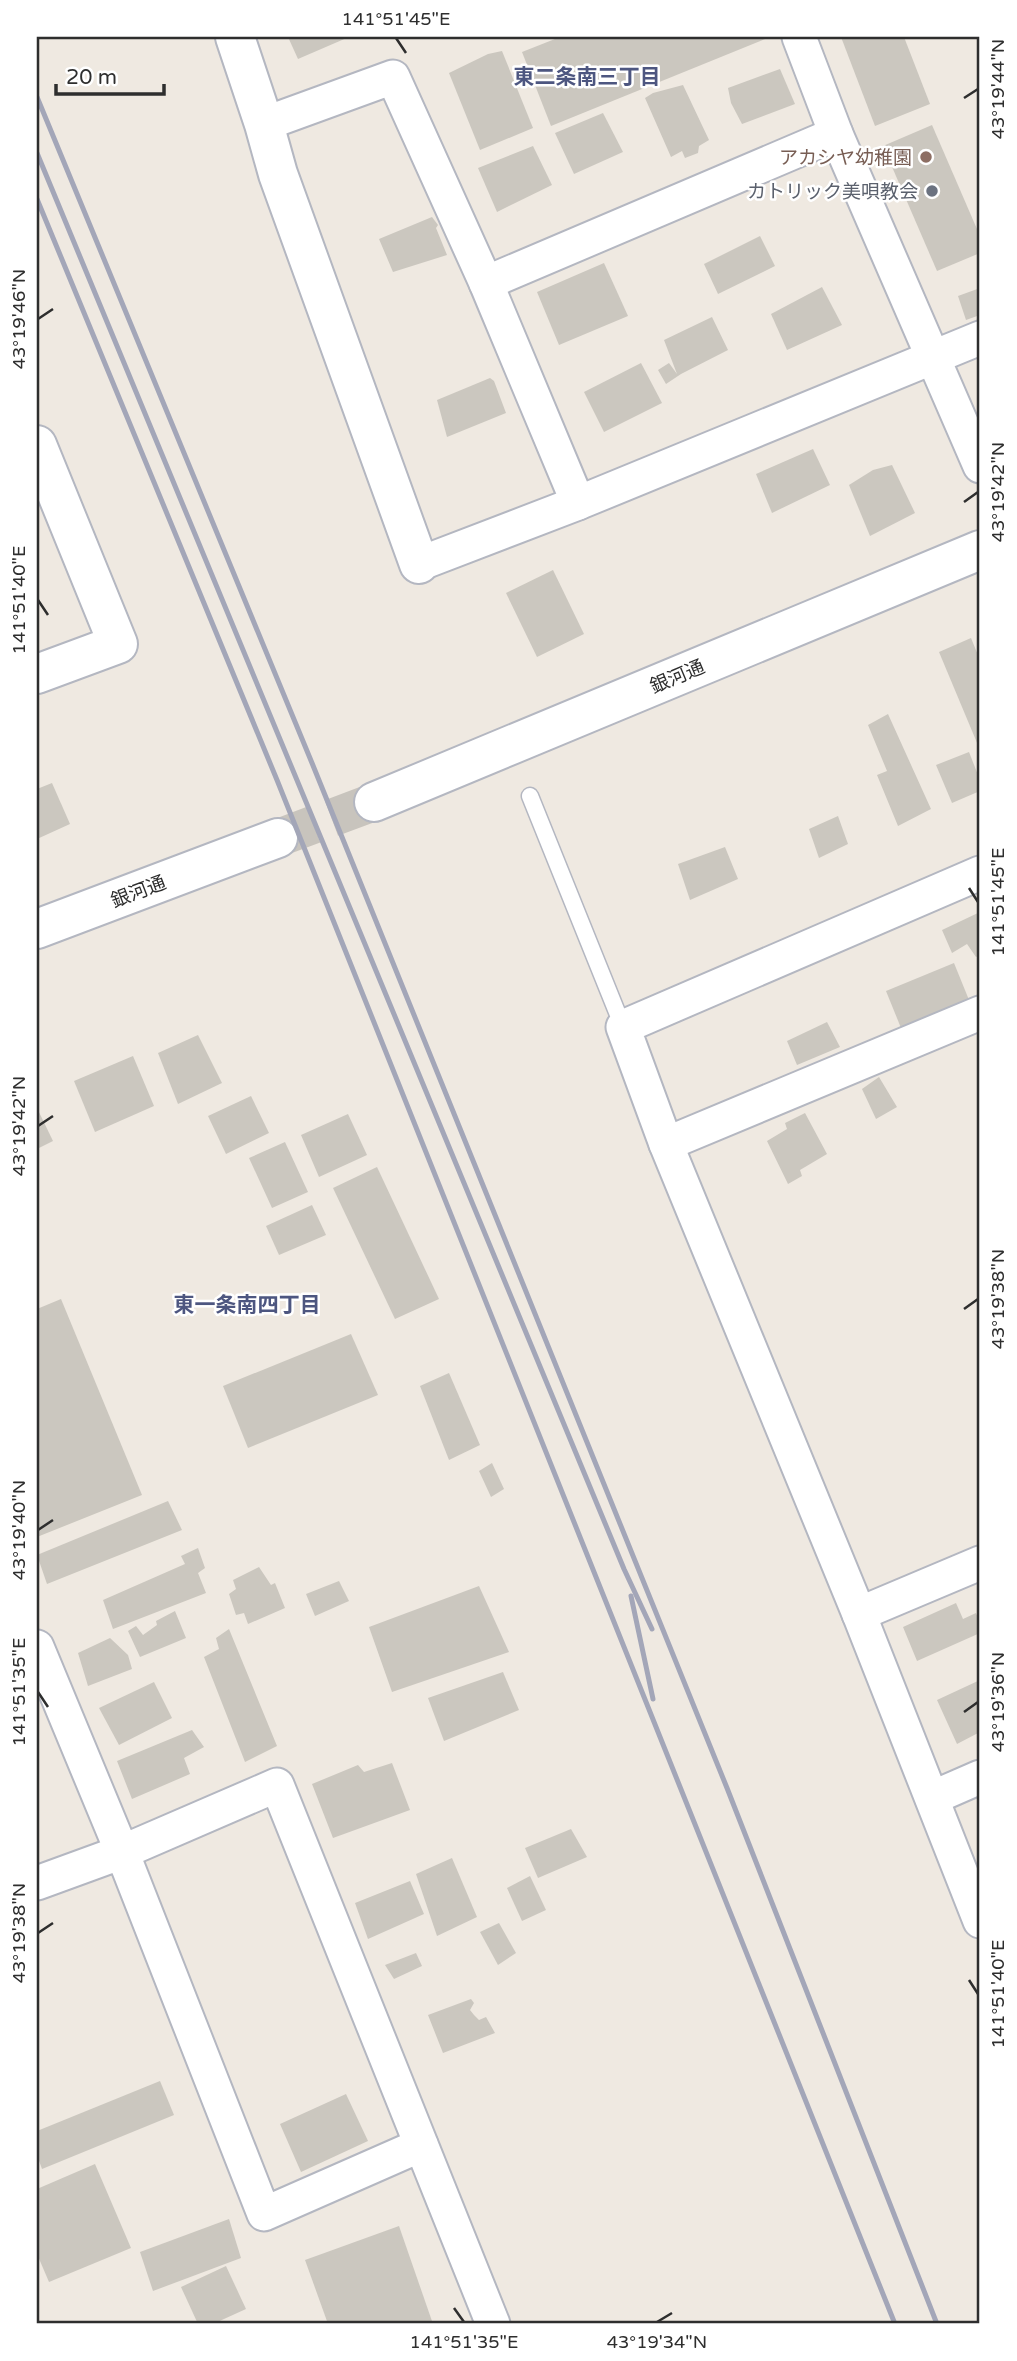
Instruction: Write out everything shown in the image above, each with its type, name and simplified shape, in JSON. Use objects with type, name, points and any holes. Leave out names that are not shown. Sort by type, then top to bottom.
[{"type":"street","points":[[235,37],[278,174],[419,564],[578,503],[980,338]]},
{"type":"street","points":[[799,37],[836,134],[980,466]]},
{"type":"street","points":[[264,124],[393,77],[486,283],[578,503]]},
{"type":"street","points":[[486,283],[836,134]]},
{"type":"street","points":[[37,445],[118,644],[37,674]]},
{"type":"street","name":"銀河通","points":[[374,802],[980,550]]},
{"type":"street","name":"銀河通","points":[[37,929],[278,838]]},
{"type":"street","points":[[980,873],[623,1027],[666,1144],[859,1614],[980,1920]]},
{"type":"street","points":[[666,1144],[980,1013]]},
{"type":"street","points":[[859,1614],[980,1563]]},
{"type":"street","points":[[37,1647],[122,1852],[264,2214],[421,2145]]},
{"type":"street","points":[[932,1798],[980,1777]]},
{"type":"street","points":[[37,1882],[122,1852],[277,1786],[493,2324]]},
{"type":"lane","points":[[530,796],[623,1027]]},
{"type":"building","points":[[288,37],[349,37],[298,59]]},
{"type":"building","points":[[560,37],[770,37],[551,126],[522,52]]},
{"type":"building","points":[[841,37],[904,37],[930,104],[875,126]]},
{"type":"building","points":[[502,51],[533,128],[480,150],[449,73],[488,54]]},
{"type":"building","points":[[780,69],[795,104],[742,124],[731,103],[728,88]]},
{"type":"building","points":[[683,85],[709,140],[699,146],[698,153],[685,158],[682,151],[671,157],[645,98],[653,93]]},
{"type":"building","points":[[603,113],[623,152],[574,174],[555,133]]},
{"type":"building","name":"カトリック美唄教会","points":[[932,125],[980,236],[980,253],[937,271],[883,146]]},
{"type":"building","points":[[533,146],[552,185],[497,212],[478,168]]},
{"type":"building","points":[[432,217],[438,225],[436,228],[447,255],[393,272],[379,239]]},
{"type":"building","points":[[760,236],[775,266],[718,294],[704,264]]},
{"type":"building","points":[[604,263],[628,316],[559,345],[537,292]]},
{"type":"building","points":[[822,287],[842,325],[787,350],[771,314]]},
{"type":"building","points":[[980,288],[980,315],[966,320],[958,296]]},
{"type":"building","points":[[712,317],[728,350],[666,384],[658,370],[669,363],[677,374],[664,340]]},
{"type":"building","points":[[641,363],[662,403],[604,432],[584,392]]},
{"type":"building","points":[[490,378],[494,381],[506,413],[447,437],[437,400]]},
{"type":"building","points":[[813,449],[830,485],[772,513],[756,474]]},
{"type":"building","points":[[892,465],[915,513],[870,536],[849,485],[873,470]]},
{"type":"building","points":[[553,570],[584,634],[537,657],[506,593]]},
{"type":"building","points":[[971,638],[980,660],[980,750],[939,652]]},
{"type":"building","points":[[888,714],[931,809],[898,826],[877,775],[887,771],[868,725]]},
{"type":"building","points":[[969,752],[980,780],[980,791],[952,803],[936,765]]},
{"type":"building","points":[[52,783],[70,824],[37,839],[37,789]]},
{"type":"building","points":[[838,816],[848,844],[819,858],[809,829]]},
{"type":"building","points":[[725,847],[738,879],[690,900],[678,864]]},
{"type":"building","points":[[980,912],[980,955],[976,957],[967,944],[952,953],[942,930]]},
{"type":"building","points":[[954,963],[969,1000],[901,1028],[886,991]]},
{"type":"building","points":[[827,1022],[840,1047],[797,1065],[787,1041]]},
{"type":"building","points":[[198,1035],[222,1083],[178,1104],[158,1053]]},
{"type":"building","points":[[133,1056],[154,1106],[95,1132],[74,1081]]},
{"type":"building","points":[[879,1077],[897,1107],[876,1119],[862,1089]]},
{"type":"building","points":[[251,1096],[269,1133],[226,1154],[208,1116]]},
{"type":"building","points":[[37,1108],[53,1141],[37,1149]]},
{"type":"building","points":[[805,1113],[827,1154],[800,1170],[802,1176],[788,1184],[767,1141],[787,1129],[785,1123]]},
{"type":"building","points":[[348,1114],[367,1155],[319,1177],[301,1135]]},
{"type":"building","points":[[285,1142],[308,1192],[272,1208],[249,1158]]},
{"type":"building","points":[[377,1167],[439,1299],[395,1319],[333,1188]]},
{"type":"building","points":[[312,1205],[326,1235],[279,1255],[266,1226]]},
{"type":"building","points":[[61,1299],[142,1495],[37,1537],[37,1309]]},
{"type":"building","points":[[351,1334],[378,1395],[248,1448],[223,1386]]},
{"type":"building","points":[[449,1373],[480,1445],[449,1460],[420,1386]]},
{"type":"building","points":[[492,1463],[504,1489],[491,1497],[479,1471]]},
{"type":"building","points":[[168,1501],[182,1530],[47,1584],[37,1555]]},
{"type":"building","points":[[198,1548],[205,1568],[198,1573],[206,1593],[113,1629],[103,1600],[185,1564],[181,1556]]},
{"type":"building","points":[[259,1567],[271,1585],[275,1583],[285,1608],[248,1624],[244,1613],[236,1615],[229,1594],[236,1589],[233,1580]]},
{"type":"building","points":[[339,1581],[349,1601],[315,1616],[306,1594]]},
{"type":"building","points":[[479,1586],[509,1652],[392,1692],[369,1627]]},
{"type":"building","points":[[956,1603],[963,1619],[976,1613],[980,1633],[917,1661],[903,1627]]},
{"type":"building","points":[[175,1611],[186,1638],[140,1657],[128,1631],[136,1626],[143,1635],[157,1625],[156,1621]]},
{"type":"building","points":[[229,1629],[277,1746],[245,1762],[204,1657],[219,1649],[216,1638]]},
{"type":"building","points":[[110,1638],[128,1655],[132,1669],[88,1686],[78,1653]]},
{"type":"building","points":[[503,1672],[519,1710],[444,1741],[428,1698]]},
{"type":"building","points":[[980,1680],[980,1732],[957,1744],[937,1700]]},
{"type":"building","points":[[154,1682],[172,1718],[119,1745],[99,1708]]},
{"type":"building","points":[[192,1730],[204,1747],[184,1758],[190,1774],[132,1799],[117,1761]]},
{"type":"building","points":[[392,1763],[410,1810],[333,1838],[312,1784],[358,1765],[364,1772]]},
{"type":"building","points":[[571,1829],[587,1857],[538,1878],[525,1848]]},
{"type":"building","points":[[452,1858],[477,1917],[437,1936],[416,1874]]},
{"type":"building","points":[[530,1876],[546,1910],[522,1921],[507,1888]]},
{"type":"building","points":[[410,1881],[424,1914],[368,1939],[355,1903]]},
{"type":"building","points":[[499,1923],[516,1953],[498,1965],[480,1932]]},
{"type":"building","points":[[416,1953],[422,1966],[394,1979],[385,1965]]},
{"type":"building","points":[[471,1999],[474,2003],[470,2010],[479,2020],[486,2017],[495,2033],[443,2053],[428,2015]]},
{"type":"building","points":[[160,2081],[174,2115],[42,2169],[37,2155],[37,2131]]},
{"type":"building","points":[[346,2094],[368,2141],[301,2172],[280,2124]]},
{"type":"building","points":[[95,2164],[131,2248],[49,2282],[37,2254],[37,2189]]},
{"type":"building","points":[[229,2219],[241,2258],[153,2291],[140,2252]]},
{"type":"building","points":[[399,2226],[433,2324],[328,2324],[305,2260]]},
{"type":"building","points":[[226,2266],[246,2309],[213,2324],[198,2324],[181,2287]]},
{"type":"tunnel","points":[[278,838],[374,802]]},
{"type":"railway","points":[[37,97],[312,763],[727,1788],[937,2324]]},
{"type":"railway","points":[[37,153],[624,1569],[652,1629]]},
{"type":"railway","points":[[37,199],[277,780],[895,2324]]},
{"type":"railway","points":[[631,1596],[653,1699]]},
{"type":"place","name":"アカシヤ幼稚園","points":[[926,157]]},
{"type":"place","name":"カトリック美唄教会","points":[[932,191]]},
{"type":"district","name":"東二条南三丁目","points":[[587,77]]},
{"type":"district","name":"東一条南四丁目","points":[[247,1305]]}]
